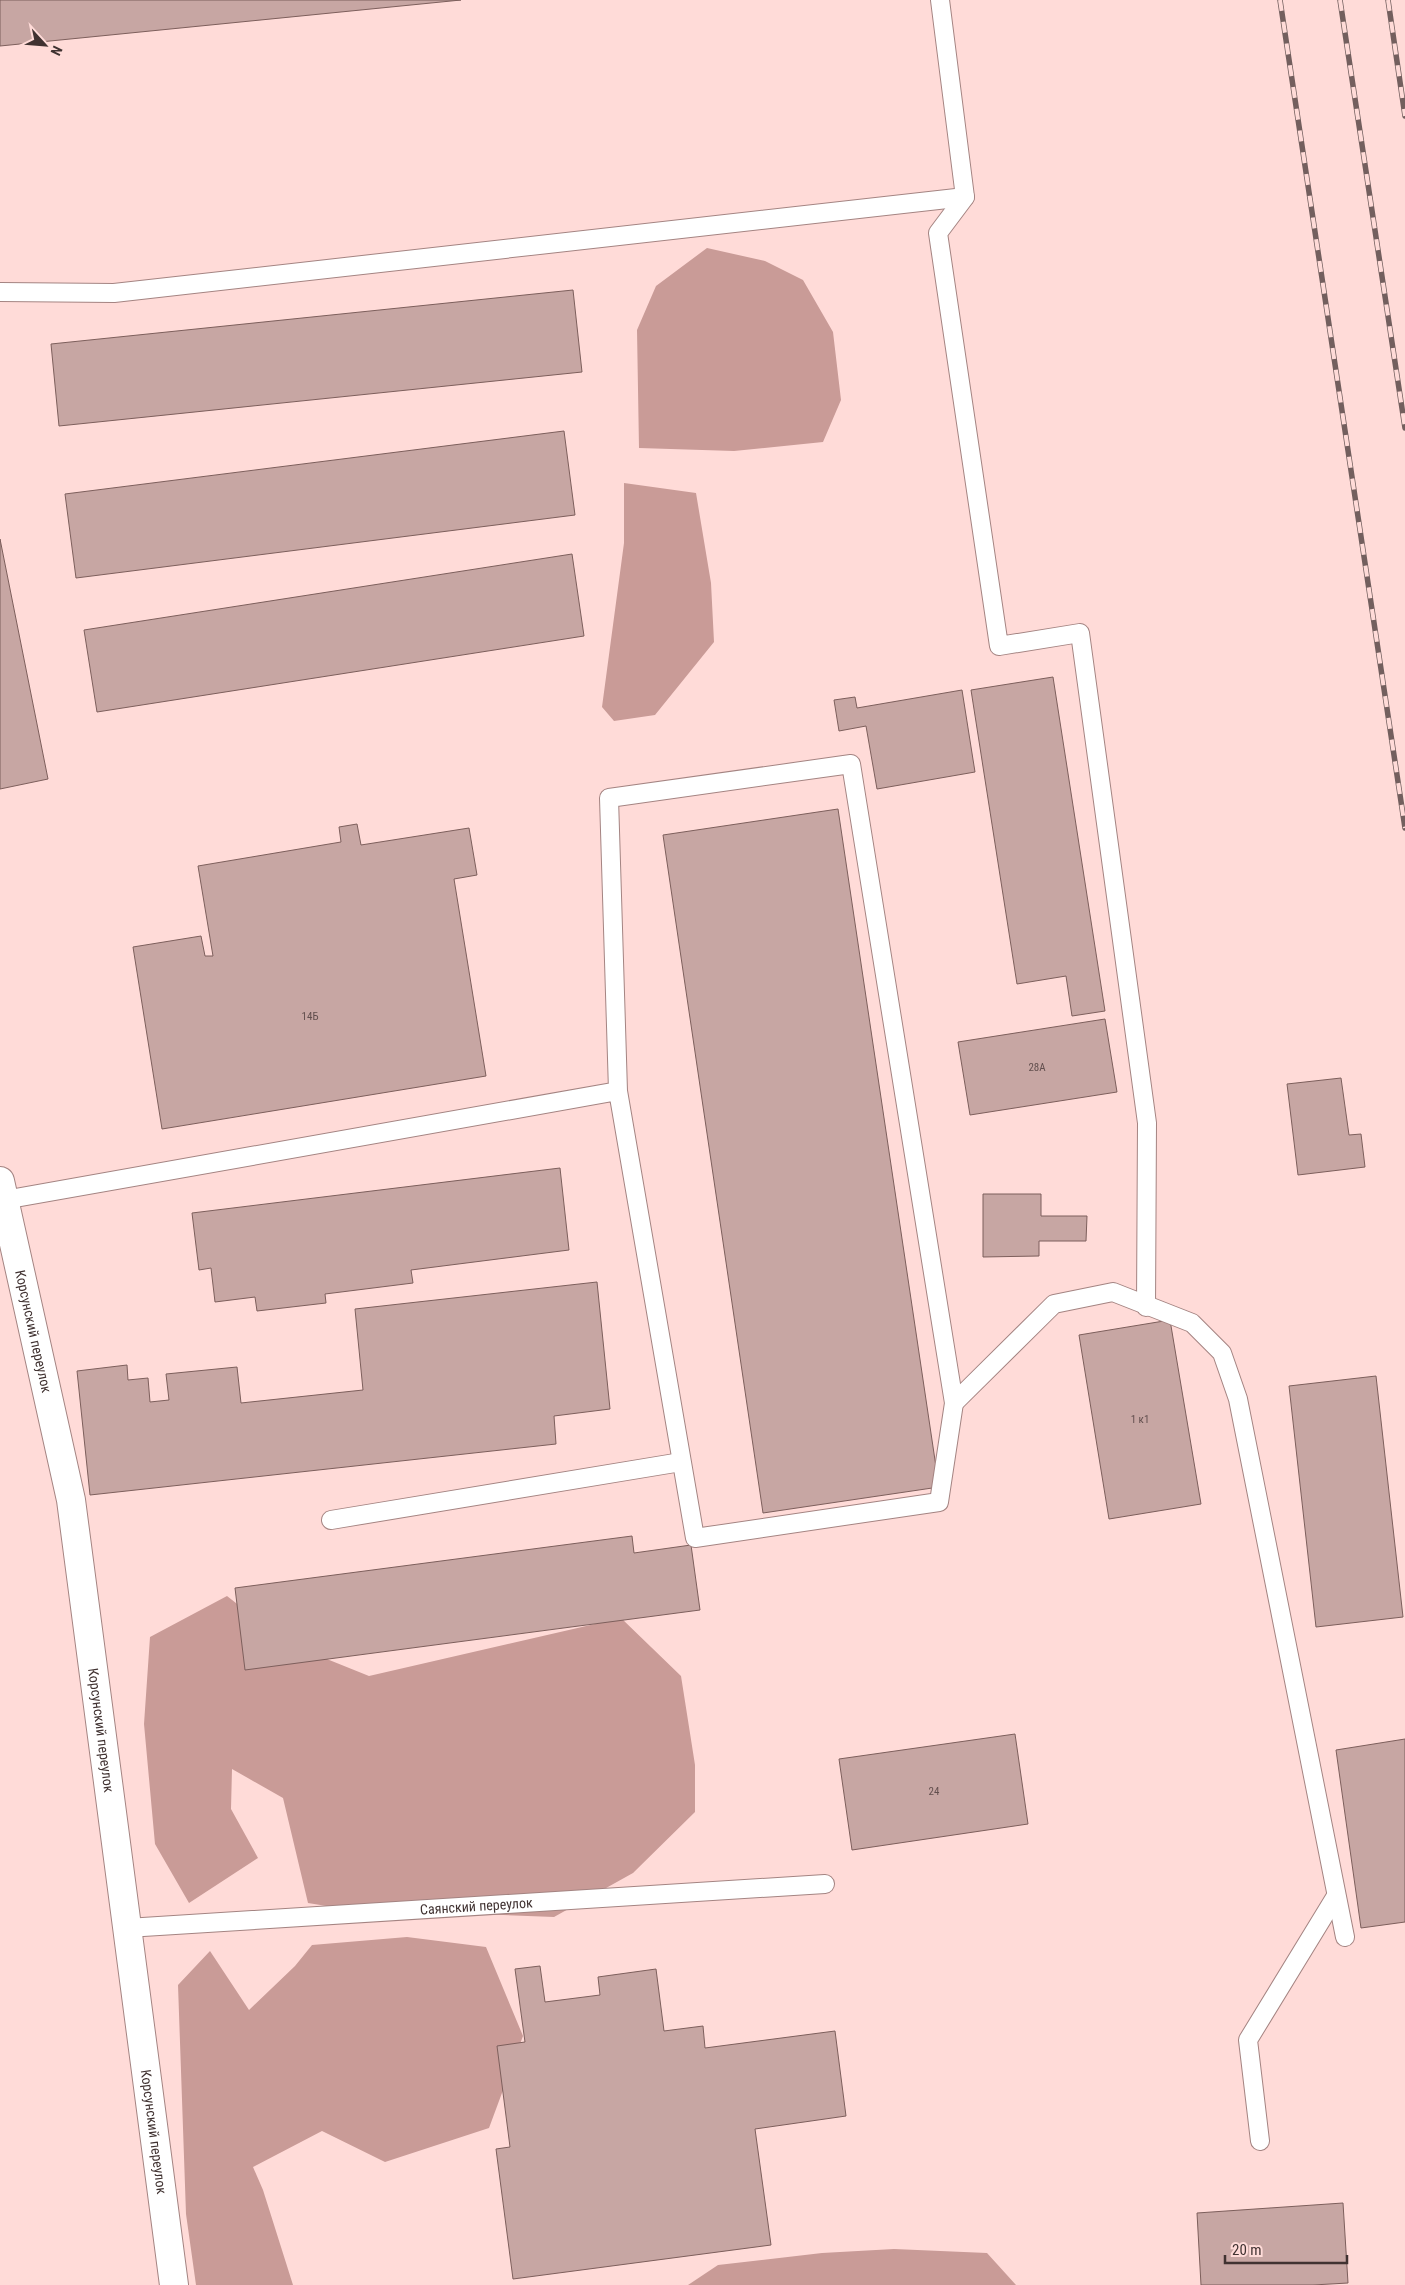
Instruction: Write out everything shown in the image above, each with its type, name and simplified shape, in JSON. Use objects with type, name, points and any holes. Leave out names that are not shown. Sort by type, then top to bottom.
[{"type":"street","name":"Корсунский переулок","points":[[2,1191],[71,1500],[174,2285]]},
{"type":"lane","points":[[940,0],[965,196],[938,233],[999,646],[1080,633],[1147,1123],[1146,1307]]},
{"type":"lane","points":[[0,292],[114,293],[965,196]]},
{"type":"lane","points":[[851,764],[954,1403],[939,1502],[695,1538],[618,1091],[609,798],[851,764]]},
{"type":"lane","points":[[2,1191],[618,1091]]},
{"type":"lane","points":[[954,1403],[1054,1304],[1113,1292],[1146,1307],[1192,1323],[1222,1352],[1238,1399],[1345,1937]]},
{"type":"lane","points":[[330,1520],[681,1462]]},
{"type":"lane","name":"Саянский переулок","points":[[127,1928],[825,1884]]},
{"type":"lane","points":[[1260,2141],[1248,2040],[1336,1896]]},
{"type":"shaded area","points":[[707,248],[765,261],[803,280],[833,332],[841,400],[823,442],[734,451],[639,448],[637,330],[656,286]]},
{"type":"shaded area","points":[[624,483],[696,493],[711,583],[714,642],[655,715],[614,721],[602,707],[624,543]]},
{"type":"shaded area","points":[[227,1596],[287,1643],[369,1676],[621,1618],[681,1676],[695,1765],[695,1812],[633,1873],[554,1917],[345,1909],[308,1903],[283,1798],[232,1769],[231,1809],[258,1858],[189,1903],[155,1844],[144,1724],[150,1637]]},
{"type":"shaded area","points":[[407,1937],[486,1947],[523,2036],[489,2128],[385,2162],[322,2131],[253,2167],[263,2190],[293,2285],[196,2285],[186,2214],[178,1985],[210,1951],[249,2010],[295,1966],[312,1945]]},
{"type":"shaded area","points":[[894,2249],[987,2253],[1016,2285],[688,2285],[718,2265],[822,2253]]},
{"type":"building","points":[[0,0],[461,0],[0,46]]},
{"type":"building","points":[[573,290],[582,372],[59,426],[51,344]]},
{"type":"building","points":[[564,431],[575,515],[76,578],[65,494]]},
{"type":"building","points":[[0,539],[48,779],[0,789]]},
{"type":"building","points":[[572,554],[584,636],[97,712],[84,630]]},
{"type":"building","points":[[1053,677],[1105,1011],[1072,1016],[1066,976],[1017,984],[971,690]]},
{"type":"building","points":[[962,690],[975,772],[877,789],[866,726],[839,731],[834,700],[855,697],[857,708]]},
{"type":"building","points":[[838,809],[939,1487],[763,1513],[663,835]]},
{"type":"building","points":[[357,824],[361,845],[469,828],[477,875],[454,879],[486,1076],[162,1129],[133,947],[201,936],[205,956],[213,956],[198,866],[341,842],[339,827]]},
{"type":"building","points":[[1105,1019],[1117,1092],[970,1115],[958,1042]]},
{"type":"building","points":[[1341,1078],[1349,1135],[1361,1134],[1365,1167],[1298,1175],[1287,1084]]},
{"type":"building","points":[[560,1168],[569,1250],[411,1270],[413,1283],[325,1294],[326,1303],[257,1311],[255,1297],[215,1302],[211,1268],[199,1270],[192,1213]]},
{"type":"building","points":[[983,1194],[1041,1194],[1041,1216],[1087,1216],[1086,1241],[1039,1241],[1039,1256],[983,1257]]},
{"type":"building","points":[[597,1282],[610,1409],[554,1416],[556,1444],[90,1495],[77,1371],[127,1365],[128,1380],[148,1378],[150,1402],[169,1400],[166,1374],[237,1367],[241,1403],[363,1390],[355,1309]]},
{"type":"building","points":[[1170,1320],[1201,1504],[1109,1519],[1079,1335]]},
{"type":"building","points":[[1376,1376],[1403,1617],[1316,1627],[1289,1386]]},
{"type":"building","points":[[632,1536],[634,1553],[691,1545],[700,1610],[245,1670],[235,1588]]},
{"type":"building","points":[[1015,1734],[1028,1824],[852,1850],[839,1759]]},
{"type":"building","points":[[1405,1739],[1405,1922],[1361,1928],[1336,1750]]},
{"type":"building","points":[[540,1966],[545,2002],[600,1995],[598,1977],[656,1969],[664,2031],[703,2026],[705,2048],[835,2031],[846,2116],[755,2129],[771,2245],[513,2279],[496,2149],[510,2147],[497,2046],[525,2042],[515,1969]]},
{"type":"building","points":[[1343,2203],[1348,2283],[1313,2285],[1201,2285],[1197,2213]]},
{"type":"railway","points":[[1280,0],[1405,828]]},
{"type":"railway","points":[[1340,0],[1405,428]]},
{"type":"railway","points":[[1388,0],[1405,116]]}]
